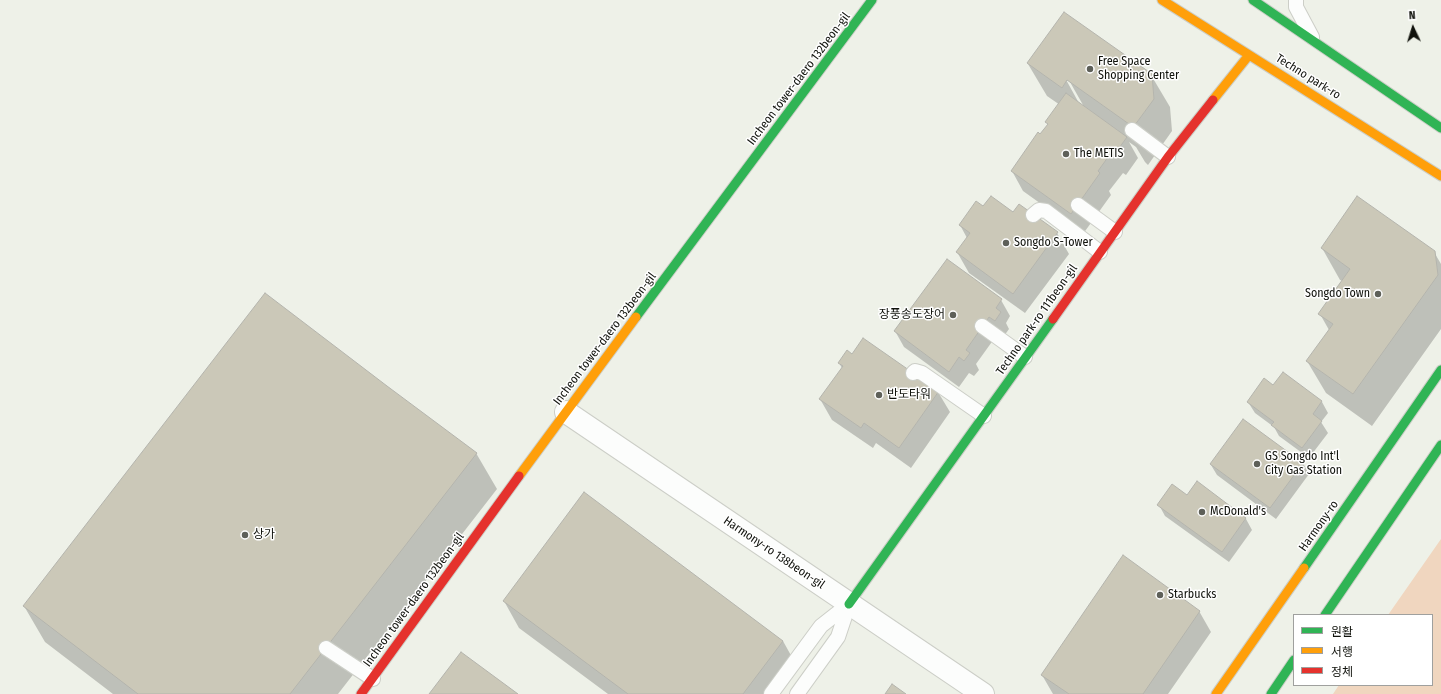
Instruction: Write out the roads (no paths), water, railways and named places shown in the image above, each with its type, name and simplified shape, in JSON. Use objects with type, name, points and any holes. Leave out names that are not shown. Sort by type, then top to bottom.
[{"type":"street","name":"Incheon tower-daero 132beon-gil","points":[[361,694],[566,412],[872,0]]},
{"type":"street","name":"Techno park-ro","points":[[1162,0],[1441,176]]},
{"type":"street","points":[[1253,0],[1441,128]]},
{"type":"street","name":"Techno park-ro 111beon-gil","points":[[849,604],[1168,157],[1249,55]]},
{"type":"street","name":"Harmony-ro","points":[[1216,694],[1441,370]]},
{"type":"street","name":"Harmony-ro 138beon-gil","points":[[566,412],[983,694]]},
{"type":"street","points":[[1326,614],[1441,445]]},
{"type":"street","points":[[1271,694],[1293,661]]},
{"type":"lane","points":[[1296,0],[1296,7],[1314,41]]},
{"type":"lane","points":[[1132,130],[1168,157]]},
{"type":"lane","points":[[1078,205],[1115,232]]},
{"type":"lane","points":[[1033,215],[1039,210],[1046,211],[1100,252]]},
{"type":"lane","points":[[982,326],[1026,357]]},
{"type":"lane","points":[[913,372],[915,371],[922,373],[984,416]]},
{"type":"lane","points":[[771,694],[821,626],[849,604]]},
{"type":"lane","points":[[797,694],[838,637],[849,604]]},
{"type":"lane","points":[[326,648],[373,678]]},
{"type":"place","name":"Free Space Shopping Center","points":[[1090,69]]},
{"type":"place","name":"The METIS","points":[[1066,154]]},
{"type":"place","name":"Songdo S-Tower","points":[[1006,243]]},
{"type":"place","name":"Songdo Town","points":[[1378,294]]},
{"type":"place","name":"장풍송도장어","points":[[953,315]]},
{"type":"place","name":"반도타워","points":[[879,395]]},
{"type":"place","name":"GS Songdo Int'l City Gas Station","points":[[1257,464]]},
{"type":"place","name":"McDonald's","points":[[1202,512]]},
{"type":"place","name":"상가","points":[[245,535]]},
{"type":"place","name":"Starbucks","points":[[1160,595]]}]
